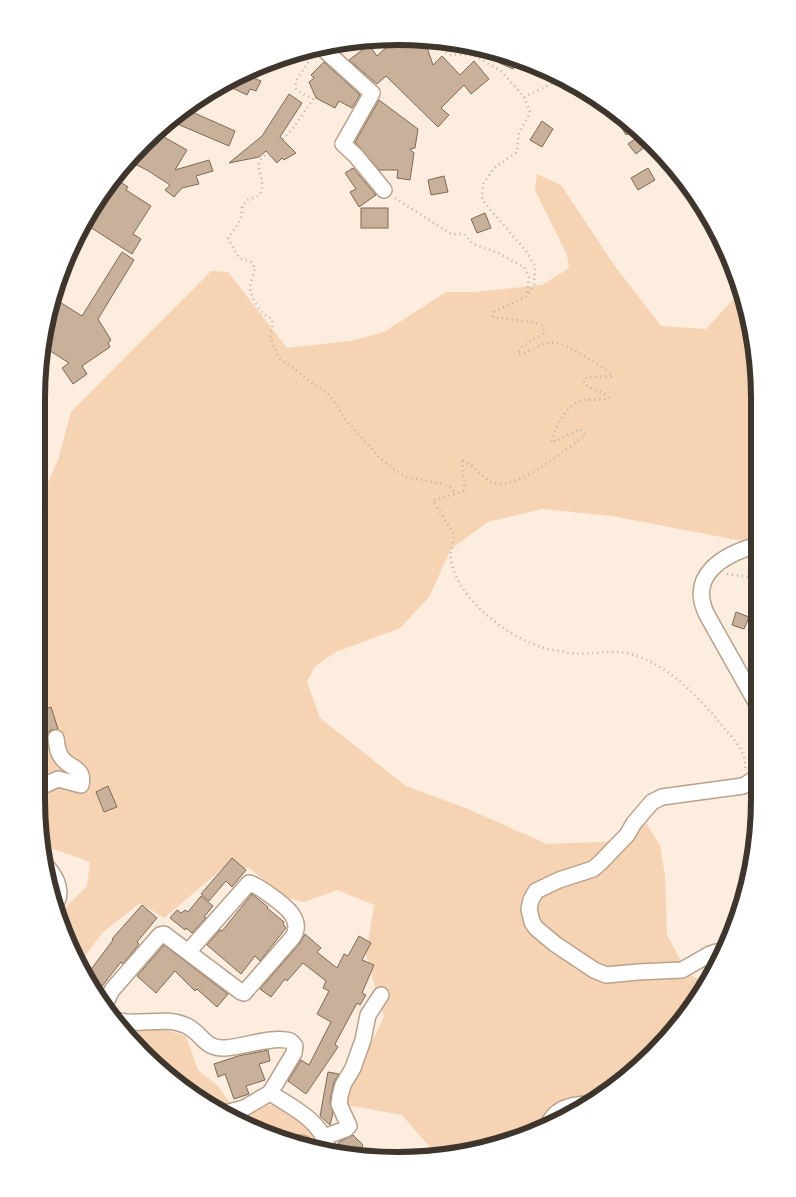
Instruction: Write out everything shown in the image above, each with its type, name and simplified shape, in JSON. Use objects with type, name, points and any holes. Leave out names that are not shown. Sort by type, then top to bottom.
[{"type":"street","points":[[321,54],[372,93],[343,144],[356,156],[384,190]]},
{"type":"street","points":[[751,548],[725,557],[711,571],[703,582],[701,603],[751,693]]},
{"type":"street","points":[[45,785],[58,779],[81,785],[82,778],[78,770],[62,758],[58,750],[56,738]]},
{"type":"street","points":[[716,952],[682,970],[606,975],[594,970],[555,944],[536,928],[532,922],[529,909],[536,891],[560,880],[593,869],[608,857],[627,836],[634,823],[652,802],[662,797],[743,786],[751,781]]},
{"type":"street","points":[[54,876],[59,888],[59,896]]},
{"type":"street","points":[[107,999],[112,990],[160,935],[164,934],[241,992],[244,993],[293,937],[296,931],[296,921],[290,911],[279,902],[249,883],[188,952]]},
{"type":"street","points":[[270,1093],[311,1121],[326,1143],[338,1132],[349,1126],[338,1104],[343,1085],[353,1068],[363,1040],[368,1015],[381,994]]},
{"type":"street","points":[[125,1022],[168,1020],[187,1026],[208,1044],[217,1048],[273,1041],[286,1040],[292,1042],[295,1046],[294,1053],[270,1093],[244,1108],[233,1111]]},
{"type":"street","points":[[552,1117],[562,1109],[574,1105]]},
{"type":"path","points":[[404,48],[416,46]]},
{"type":"path","points":[[439,48],[450,55],[472,55],[501,71],[524,97],[530,113],[519,133],[517,152],[494,168],[483,184],[482,200],[526,251],[535,266],[534,285],[527,296],[494,312],[493,317],[536,323],[543,326],[544,333],[520,348],[518,354],[528,353],[548,342],[560,343],[612,374],[603,378],[584,379],[584,383],[589,388],[609,398],[603,400],[586,399],[575,402],[560,422],[551,442],[580,429],[585,435],[556,458],[527,476],[504,483],[495,483],[463,461],[465,487],[463,491],[433,501],[454,534],[450,558],[455,574],[476,606],[513,634],[541,647],[572,653],[622,651],[642,658],[679,680],[707,708],[743,752],[745,757],[743,786]]},
{"type":"path","points":[[312,56],[297,79],[295,87],[298,91],[313,99],[291,131],[260,160],[258,164],[263,189],[259,196],[247,200],[242,206],[243,213],[240,223],[228,238],[239,258],[251,262],[255,268],[250,287],[258,308],[264,315],[271,318],[273,324],[270,337],[279,358],[329,395],[344,418],[363,440],[380,458],[395,470],[416,480],[442,484],[452,488],[456,494]]},
{"type":"path","points":[[524,97],[556,82]]},
{"type":"path","points":[[384,190],[451,234],[464,234],[473,244],[498,253],[524,267],[529,276],[527,296]]},
{"type":"path","points":[[711,571],[751,577]]},
{"type":"shaded area","points":[[537,174],[561,185],[614,265],[661,326],[706,329],[736,297],[744,329],[750,375],[751,543],[612,516],[542,509],[488,522],[451,549],[429,597],[400,628],[336,652],[315,666],[307,682],[320,718],[406,786],[468,809],[547,844],[626,841],[646,823],[660,845],[665,876],[667,935],[688,974],[701,980],[678,1014],[648,1049],[594,1093],[554,1116],[511,1133],[467,1145],[433,1150],[402,1115],[341,1104],[384,1017],[366,955],[374,905],[337,890],[304,902],[285,897],[249,868],[223,868],[164,918],[140,903],[103,932],[83,959],[63,910],[87,886],[90,862],[48,847],[46,822],[45,796],[54,783],[45,777],[45,490],[59,457],[71,412],[211,271],[228,272],[287,348],[350,341],[384,332],[446,292],[474,292],[542,285],[569,268],[567,255],[535,190]]},
{"type":"shaded area","points":[[156,1027],[186,1036],[198,1070],[218,1086],[230,1103],[276,1105],[306,1125],[315,1134],[319,1143],[263,1125],[221,1105],[183,1079],[148,1049],[132,1031]]},
{"type":"building","points":[[388,45],[427,46],[433,65],[442,56],[460,75],[474,61],[489,79],[471,94],[464,85],[441,108],[449,115],[438,127],[386,76],[377,84],[349,60],[367,47],[370,46],[377,56]]},
{"type":"building","points":[[483,56],[515,65],[513,69]]},
{"type":"building","points":[[324,62],[360,95],[352,108],[339,101],[335,108],[316,98],[309,82],[314,78],[311,75]]},
{"type":"building","points":[[251,77],[261,81],[256,91],[250,89],[247,95],[231,87]]},
{"type":"building","points":[[289,94],[302,103],[280,137],[296,153],[284,160],[282,158],[277,163],[266,151],[259,157],[229,163],[262,136]]},
{"type":"building","points":[[379,100],[418,129],[415,148],[410,149],[414,153],[410,180],[397,178],[398,170],[379,170],[355,142]]},
{"type":"building","points":[[191,112],[235,131],[229,146],[176,124]]},
{"type":"building","points":[[542,121],[553,129],[542,147],[530,140]]},
{"type":"building","points":[[621,124],[630,132],[626,135]]},
{"type":"building","points":[[162,136],[187,150],[175,170],[209,160],[213,171],[196,176],[199,184],[182,188],[174,197],[165,190],[170,185],[134,164]]},
{"type":"building","points":[[636,138],[646,146],[636,154],[628,144]]},
{"type":"building","points":[[353,168],[376,195],[359,207],[350,192],[356,189],[345,173]]},
{"type":"building","points":[[648,168],[655,180],[638,190],[631,178]]},
{"type":"building","points":[[444,176],[448,192],[431,195],[428,180]]},
{"type":"building","points":[[119,181],[128,187],[126,190],[151,206],[133,234],[141,239],[132,254],[90,227],[104,202]]},
{"type":"building","points":[[361,208],[388,208],[388,228],[361,228]]},
{"type":"building","points":[[485,213],[491,228],[477,233],[471,219]]},
{"type":"building","points":[[122,252],[134,260],[98,319],[111,340],[108,343],[110,347],[82,366],[87,374],[73,384],[62,368],[69,363],[48,350],[59,301],[82,316]]},
{"type":"building","points":[[736,612],[749,617],[744,629],[732,625]]},
{"type":"building","points":[[51,707],[58,729],[51,730],[46,734],[45,731],[45,709]]},
{"type":"building","points":[[108,786],[117,807],[104,812],[96,792]]},
{"type":"building","points":[[232,858],[246,870],[232,887],[226,881],[209,901],[201,894]]},
{"type":"building","points":[[252,894],[284,922],[283,924],[286,928],[260,961],[255,956],[241,974],[207,945],[220,930],[222,931]]},
{"type":"building","points":[[201,896],[213,906],[204,917],[206,918],[192,933],[170,918],[177,910],[181,913],[185,910],[188,912]]},
{"type":"building","points":[[142,905],[157,918],[137,942],[139,944],[123,964],[121,962],[100,989],[90,971],[112,939]]},
{"type":"building","points":[[305,934],[321,948],[317,952],[337,968],[344,954],[348,956],[359,936],[371,943],[362,960],[374,965],[362,993],[366,995],[360,1005],[357,1003],[335,1044],[338,1047],[306,1094],[288,1081],[301,1060],[309,1065],[331,1022],[317,1014],[329,991],[323,988],[326,981],[303,963],[287,981],[285,979],[271,997],[260,989],[300,943]]},
{"type":"building","points":[[164,945],[228,994],[217,1007],[197,989],[195,991],[175,971],[156,993],[137,976]]},
{"type":"building","points":[[268,1050],[270,1061],[259,1064],[265,1080],[246,1086],[249,1094],[234,1099],[225,1074],[218,1077],[214,1064],[238,1056]]},
{"type":"building","points":[[328,1072],[339,1074],[334,1082],[331,1095],[330,1103],[333,1113],[330,1125],[320,1116]]},
{"type":"building","points":[[353,1135],[363,1145],[361,1150],[352,1149],[337,1146],[339,1142]]}]
